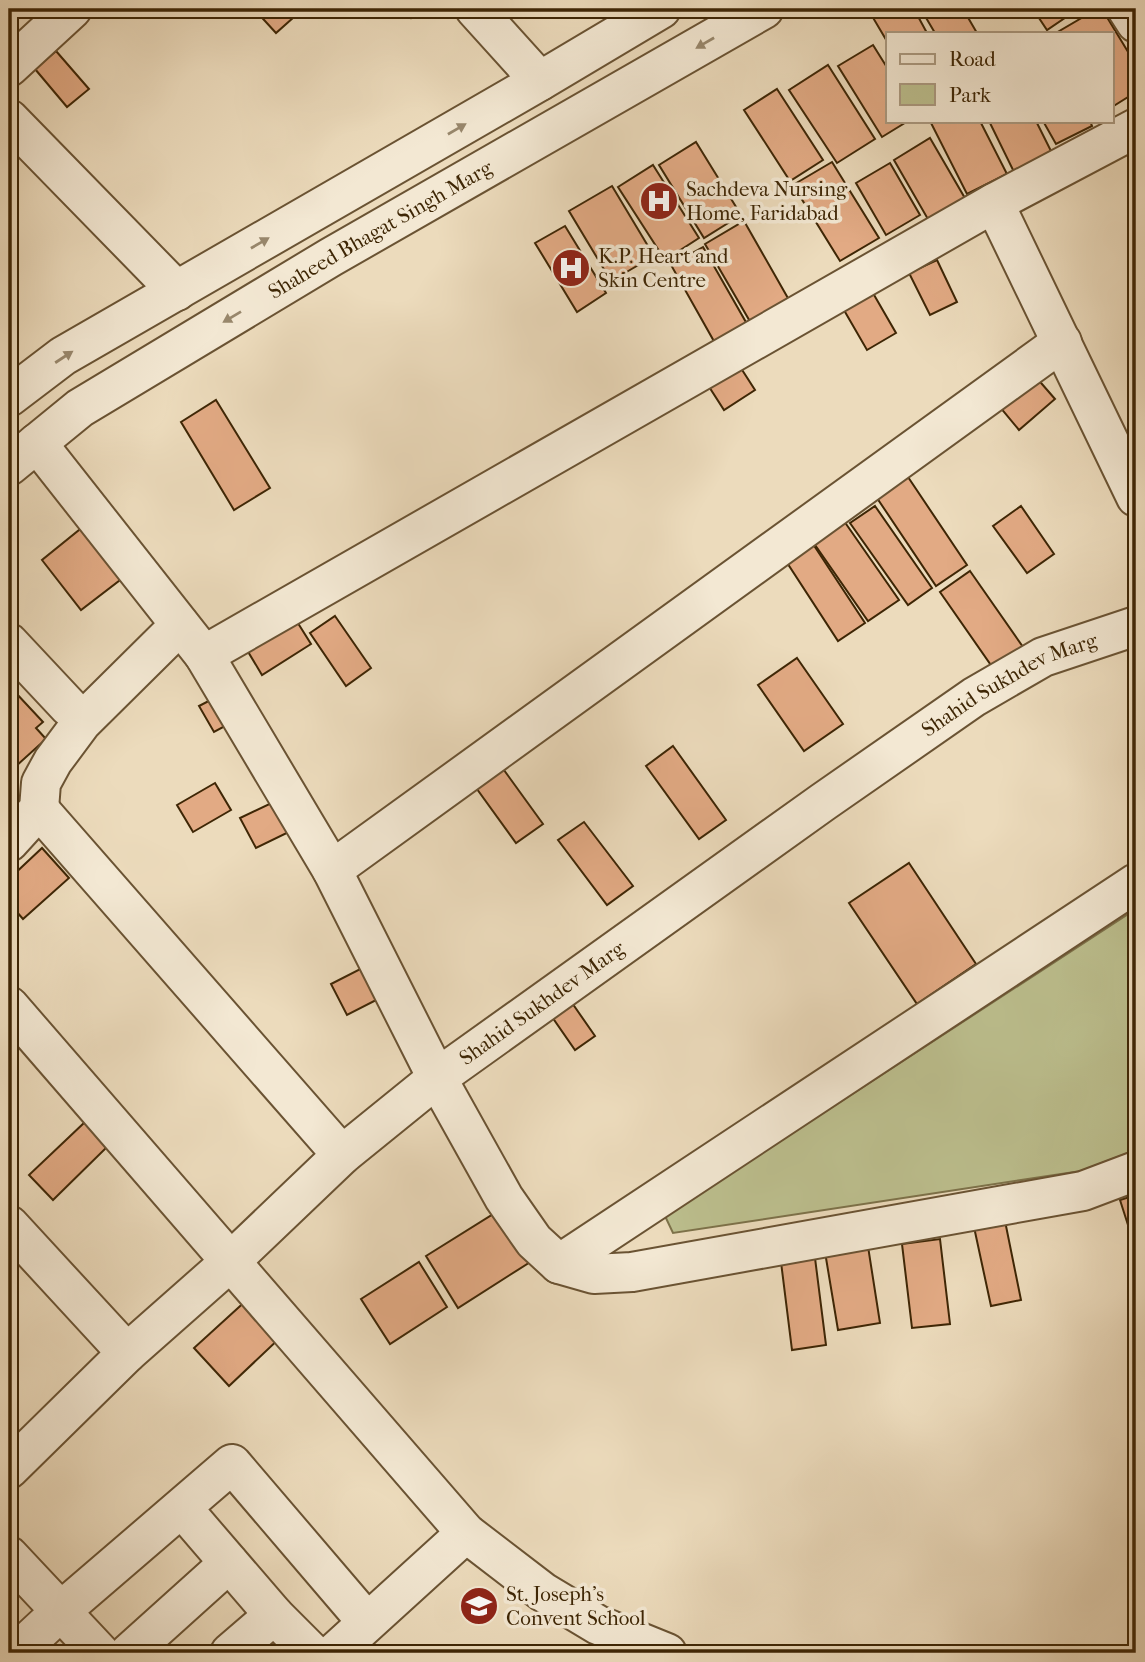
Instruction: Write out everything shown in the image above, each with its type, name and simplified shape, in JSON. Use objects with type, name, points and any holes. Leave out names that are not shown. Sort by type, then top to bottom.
[{"type":"street","points":[[9,67],[72,9]]},
{"type":"street","points":[[475,9],[540,81]]},
{"type":"street","points":[[9,397],[64,356],[661,9]]},
{"type":"street","name":"Shaheed Bhagat Singh Marg","points":[[23,454],[80,408],[331,257],[764,9]]},
{"type":"street","points":[[1126,9],[1136,23]]},
{"type":"street","points":[[9,119],[177,291]]},
{"type":"street","points":[[204,655],[994,203],[1136,128]]},
{"type":"street","points":[[994,203],[1136,496]]},
{"type":"street","points":[[332,870],[1062,342]]},
{"type":"street","points":[[23,454],[180,625],[204,655],[332,870],[437,1077],[504,1198],[534,1241],[559,1264],[594,1273],[632,1272],[1083,1191],[1136,1171]]},
{"type":"street","points":[[9,842],[39,809],[41,783],[53,761],[82,722],[180,625]]},
{"type":"street","name":"Shahid Sukhdev Marg","points":[[9,1469],[127,1353],[230,1262],[342,1155],[437,1077],[974,697],[1043,657],[1136,626]]},
{"type":"street","points":[[9,643],[69,708]]},
{"type":"street","points":[[39,809],[342,1155]]},
{"type":"street","points":[[559,1264],[1136,883]]},
{"type":"street","points":[[9,1006],[466,1533],[542,1592],[598,1625],[667,1653]]},
{"type":"street","points":[[9,1225],[127,1353]]},
{"type":"street","points":[[16,1653],[232,1464],[367,1622]]},
{"type":"street","points":[[182,1508],[274,1615],[312,1653]]},
{"type":"street","points":[[334,1653],[466,1533]]},
{"type":"street","points":[[9,1556],[100,1653]]},
{"type":"street","points":[[129,1653],[229,1563]]},
{"type":"street","points":[[230,1653],[274,1615]]},
{"type":"green space","points":[[1136,909],[1136,1150],[1081,1171],[673,1233],[665,1216]]},
{"type":"building","points":[[254,9],[303,9],[276,33]]},
{"type":"building","points":[[402,9],[420,9],[411,18]]},
{"type":"building","points":[[885,9],[914,9],[926,32],[886,32],[886,40],[872,16]]},
{"type":"building","points":[[963,9],[976,32],[934,32],[922,11]]},
{"type":"building","points":[[1033,9],[1078,9],[1047,30]]},
{"type":"building","points":[[1097,9],[1102,9],[1136,65],[1136,92],[1114,106],[1114,32],[1058,32]]},
{"type":"building","points":[[873,45],[886,66],[886,122],[906,122],[882,137],[838,66]]},
{"type":"building","points":[[56,51],[89,89],[67,107],[35,69]]},
{"type":"building","points":[[828,65],[875,139],[837,163],[789,90]]},
{"type":"building","points":[[777,89],[823,160],[790,181],[744,110]]},
{"type":"building","points":[[931,122],[981,122],[1007,174],[967,194]]},
{"type":"building","points":[[989,122],[1036,122],[1052,153],[1014,172]]},
{"type":"building","points":[[1044,122],[1090,122],[1092,126],[1056,144]]},
{"type":"building","points":[[930,138],[966,200],[929,221],[894,160]]},
{"type":"building","points":[[696,142],[741,215],[704,238],[659,165]]},
{"type":"building","points":[[832,162],[879,238],[840,261],[793,185]]},
{"type":"building","points":[[890,163],[920,215],[886,235],[856,183]]},
{"type":"building","points":[[653,165],[699,238],[665,260],[618,187]]},
{"type":"building","points":[[612,186],[654,256],[611,281],[569,211]]},
{"type":"building","points":[[744,221],[793,307],[755,330],[705,244]]},
{"type":"building","points":[[565,226],[606,293],[577,312],[535,243]]},
{"type":"building","points":[[703,247],[747,324],[715,343],[671,265]]},
{"type":"building","points":[[937,260],[957,302],[930,315],[909,273]]},
{"type":"building","points":[[866,281],[896,333],[867,350],[837,298]]},
{"type":"building","points":[[737,362],[755,390],[724,410],[706,382]]},
{"type":"building","points":[[1035,376],[1055,399],[1019,430],[999,406]]},
{"type":"building","points":[[216,400],[270,488],[234,510],[181,422]]},
{"type":"building","points":[[908,477],[967,565],[936,586],[877,498]]},
{"type":"building","points":[[875,506],[932,588],[908,605],[850,523]]},
{"type":"building","points":[[1021,506],[1054,554],[1027,573],[993,526]]},
{"type":"building","points":[[844,521],[899,600],[868,621],[813,542]]},
{"type":"building","points":[[84,526],[124,577],[81,610],[42,560]]},
{"type":"building","points":[[811,541],[865,623],[838,641],[784,558]]},
{"type":"building","points":[[970,571],[1023,647],[993,668],[940,592]]},
{"type":"building","points":[[335,616],[371,668],[346,686],[310,633]]},
{"type":"building","points":[[296,620],[311,644],[262,675],[247,650]]},
{"type":"building","points":[[797,658],[843,724],[804,751],[758,685]]},
{"type":"building","points":[[15,692],[43,722],[36,728],[46,739],[15,767],[9,761],[16,755],[9,747],[9,698]]},
{"type":"building","points":[[226,692],[240,718],[214,732],[199,706]]},
{"type":"building","points":[[673,746],[726,820],[699,839],[646,766]]},
{"type":"building","points":[[496,759],[543,824],[516,843],[469,778]]},
{"type":"building","points":[[215,783],[231,810],[193,832],[177,805]]},
{"type":"building","points":[[282,798],[297,828],[256,848],[240,818]]},
{"type":"building","points":[[584,822],[633,886],[607,905],[558,840]]},
{"type":"building","points":[[42,848],[69,878],[23,919],[9,903],[9,879]]},
{"type":"building","points":[[909,863],[976,964],[917,1004],[849,903]]},
{"type":"building","points":[[370,964],[386,995],[347,1015],[331,984]]},
{"type":"building","points":[[570,1000],[595,1036],[575,1050],[550,1014]]},
{"type":"building","points":[[85,1122],[108,1146],[53,1200],[29,1175]]},
{"type":"building","points":[[1136,1195],[1136,1250],[1120,1200]]},
{"type":"building","points":[[503,1208],[535,1259],[458,1308],[426,1256]]},
{"type":"building","points":[[1005,1221],[1021,1300],[991,1306],[974,1227]]},
{"type":"building","points":[[940,1239],[950,1324],[912,1328],[902,1244]]},
{"type":"building","points":[[867,1240],[880,1323],[838,1330],[824,1246]]},
{"type":"building","points":[[815,1258],[826,1345],[792,1350],[781,1262]]},
{"type":"building","points":[[419,1262],[447,1307],[390,1344],[361,1299]]},
{"type":"building","points":[[249,1298],[283,1335],[229,1386],[194,1348]]},
{"type":"place","name":"Sachdeva Nursing Home, Faridabad","points":[[659,201]]},
{"type":"place","name":"K.P. Heart and Skin Centre","points":[[571,268]]},
{"type":"place","name":"St. Joseph's Convent School","points":[[479,1606]]}]
